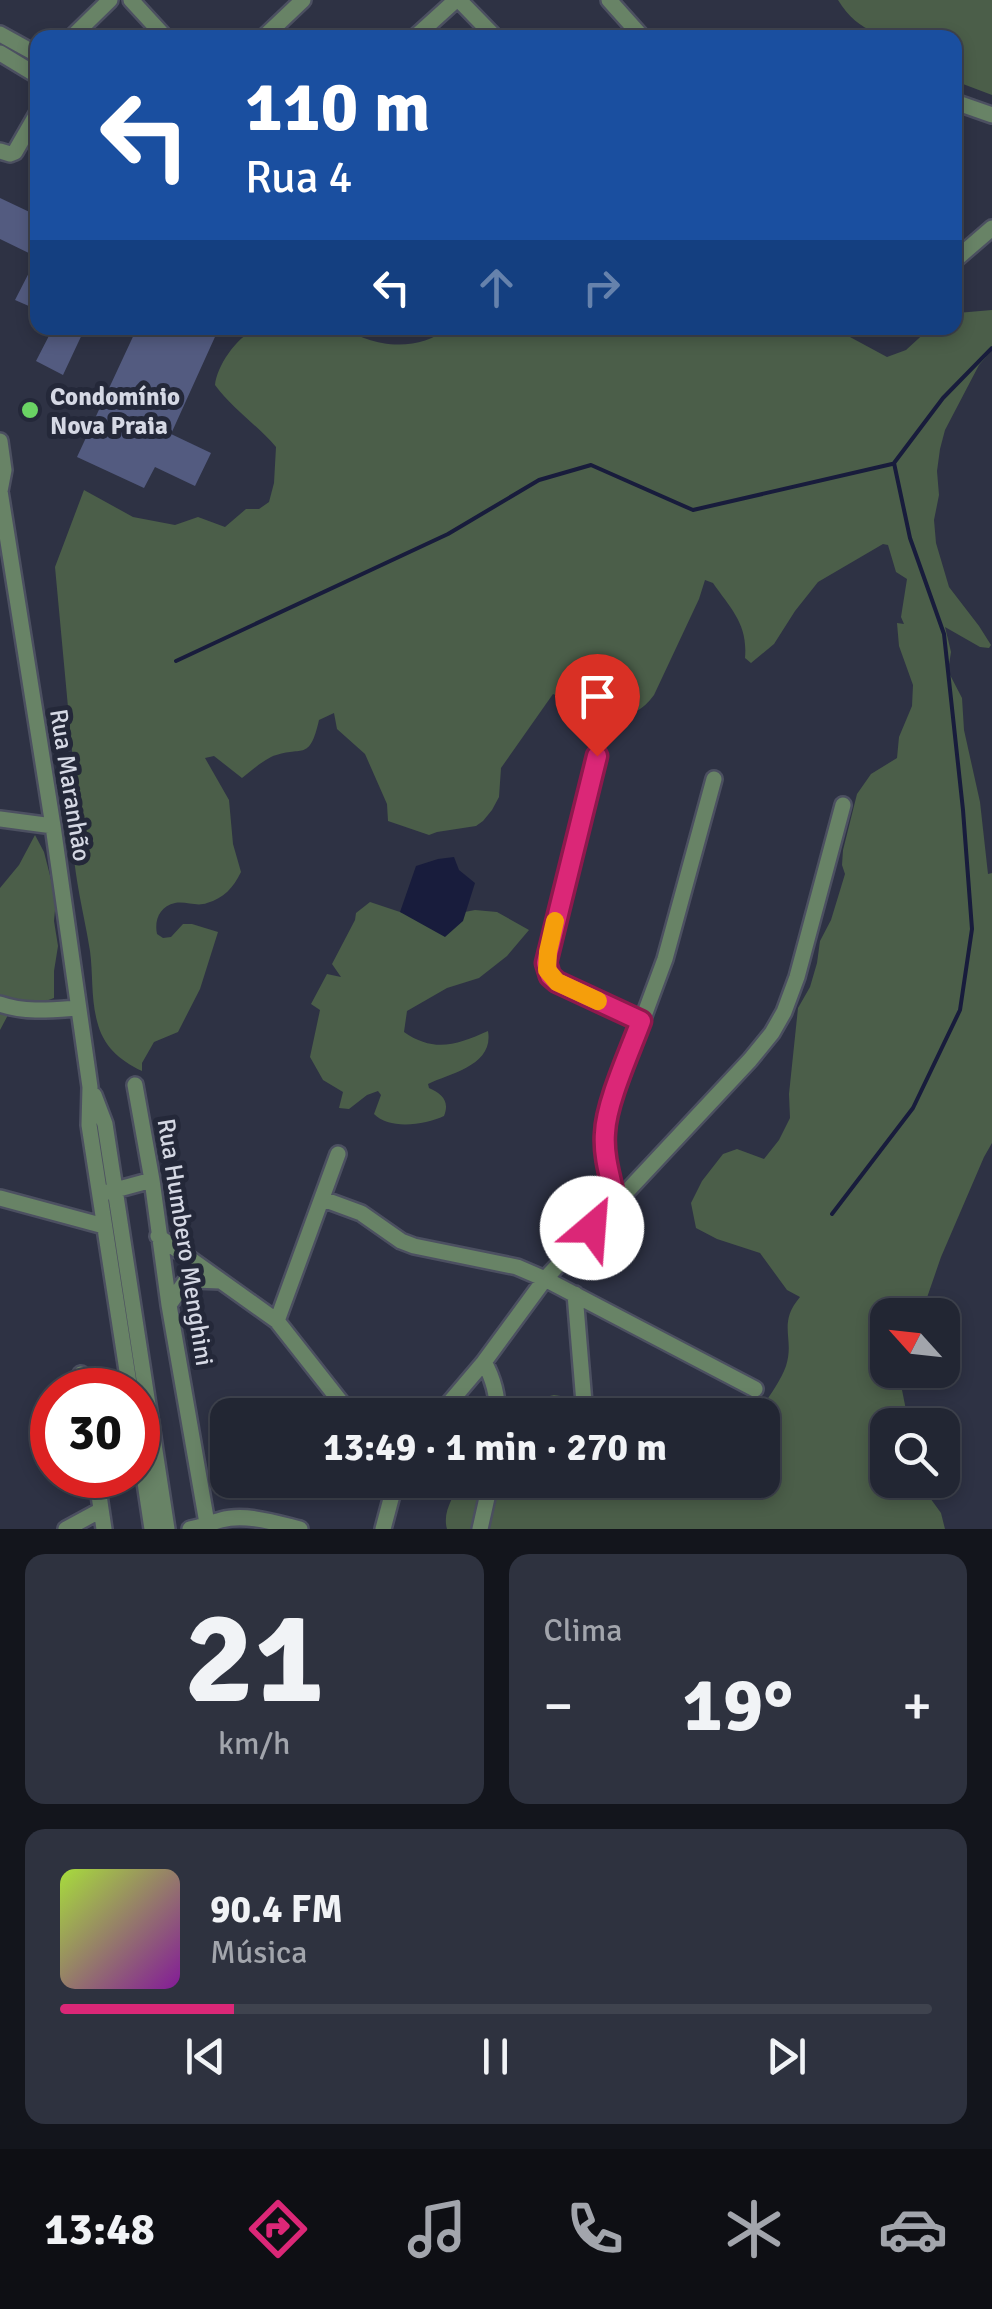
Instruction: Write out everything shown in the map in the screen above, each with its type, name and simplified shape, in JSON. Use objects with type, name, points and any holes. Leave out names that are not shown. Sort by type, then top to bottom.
[{"type":"street","points":[[78,30],[110,0]]},
{"type":"street","points":[[131,0],[159,30]]},
{"type":"street","points":[[272,30],[304,0]]},
{"type":"street","points":[[423,30],[458,0],[488,30]]},
{"type":"street","points":[[609,0],[637,30]]},
{"type":"street","points":[[0,34],[30,51]]},
{"type":"street","points":[[0,53],[30,71]]},
{"type":"street","points":[[962,107],[992,114]]},
{"type":"street","points":[[0,151],[15,152],[30,126]]},
{"type":"street","points":[[962,254],[992,228]]},
{"type":"street","name":"Rua Maranhão","points":[[0,441],[4,470],[0,491],[90,1087],[106,1124],[104,1226],[127,1368]]},
{"type":"street","points":[[597,756],[548,952],[547,970],[557,982],[641,1021]]},
{"type":"street","points":[[616,1203],[605,1150],[607,1116],[665,959],[714,779]]},
{"type":"street","points":[[453,1398],[545,1278],[772,1033],[797,976],[843,805]]},
{"type":"street","points":[[0,819],[53,826]]},
{"type":"street","points":[[0,1004],[34,1011],[78,1008]]},
{"type":"street","name":"Rua Humbero Menghini","points":[[136,1084],[208,1527]]},
{"type":"street","points":[[277,1321],[338,1154]]},
{"type":"street","points":[[107,1192],[152,1180]]},
{"type":"street","name":"Rua Maranhão","points":[[107,1192],[167,1529]]},
{"type":"street","points":[[0,1198],[104,1226]]},
{"type":"street","points":[[322,1199],[361,1213],[414,1246],[516,1266],[545,1278],[755,1389]]},
{"type":"street","points":[[158,1236],[277,1321],[338,1398]]},
{"type":"street","points":[[169,1305],[185,1282],[224,1282]]},
{"type":"street","points":[[575,1294],[584,1398]]},
{"type":"street","points":[[484,1362],[497,1398]]},
{"type":"street","points":[[99,1498],[104,1529]]},
{"type":"street","points":[[147,1498],[152,1529]]},
{"type":"street","points":[[383,1529],[391,1498]]},
{"type":"street","points":[[480,1529],[487,1498]]},
{"type":"street","points":[[66,1529],[101,1510]]},
{"type":"street","points":[[190,1529],[208,1527],[222,1519],[271,1522],[300,1529]]},
{"type":"green space","points":[[838,0],[992,0],[992,95],[962,84],[962,30],[871,30],[849,15]]},
{"type":"green space","points":[[992,310],[992,350],[979,365],[945,430],[934,520],[936,543],[949,587],[991,645],[980,647],[945,627],[951,652],[948,671],[962,698],[988,874],[992,873],[992,1143],[927,1298],[870,1298],[870,1388],[902,1388],[906,1408],[870,1408],[870,1498],[930,1498],[941,1513],[945,1529],[447,1529],[447,1510],[452,1498],[780,1498],[780,1398],[768,1398],[786,1366],[789,1315],[800,1297],[787,1290],[760,1253],[696,1228],[691,1203],[723,1154],[737,1149],[764,1159],[790,1118],[798,1008],[810,987],[820,941],[845,874],[843,850],[857,794],[871,774],[897,758],[899,737],[912,706],[913,685],[899,646],[897,623],[904,624],[901,617],[907,579],[896,572],[888,545],[883,544],[818,582],[774,644],[751,663],[745,658],[744,636],[737,618],[713,583],[705,580],[654,695],[643,707],[619,716],[593,711],[553,694],[501,768],[499,797],[476,826],[429,835],[388,821],[387,804],[365,754],[337,729],[334,713],[319,720],[308,748],[271,757],[242,778],[214,756],[205,758],[229,800],[233,844],[241,872],[231,888],[218,898],[203,904],[175,903],[159,914],[157,934],[163,938],[171,937],[183,924],[218,932],[200,989],[178,1032],[154,1042],[142,1063],[142,1071],[113,1051],[100,1030],[74,856],[77,804],[55,567],[84,490],[133,517],[175,525],[198,517],[225,527],[246,509],[259,509],[269,502],[276,447],[215,385],[228,353],[246,335],[356,335],[398,344],[436,335],[851,335],[887,357],[906,350],[922,335],[962,335],[962,313]]},
{"type":"green space","points":[[35,835],[44,852],[56,899],[54,998],[8,1015],[0,1030],[0,888],[19,865]]},
{"type":"green space","points":[[370,902],[424,920],[475,910],[497,912],[529,930],[507,956],[479,978],[447,988],[407,1011],[404,1032],[425,1043],[446,1045],[488,1031],[485,1052],[478,1060],[428,1084],[446,1106],[444,1116],[427,1122],[398,1124],[381,1119],[374,1114],[381,1095],[378,1091],[349,1109],[339,1108],[343,1092],[323,1080],[310,1057],[320,1010],[311,1004],[327,974],[341,977],[332,964],[356,913]]},
{"type":"water","points":[[454,857],[459,870],[475,883],[463,921],[445,937],[400,912],[416,866]]},
{"type":"building","points":[[0,198],[30,212],[30,254],[0,239]]},
{"type":"building","points":[[30,271],[30,307],[15,300]]},
{"type":"building","points":[[49,335],[82,335],[63,375],[36,361]]},
{"type":"building","points":[[134,335],[216,335],[171,434],[211,453],[195,486],[155,467],[144,488],[77,457]]},
{"type":"waterway","points":[[832,1214],[913,1108],[960,1010],[972,929],[944,634],[910,538],[894,463],[943,398],[992,348]]},
{"type":"waterway","points":[[176,661],[448,534],[539,480],[591,465],[693,510],[892,464]]},
{"type":"slow traffic","points":[[555,921],[548,952],[550,976],[598,1001]]},
{"type":"place","name":"Condomínio Nova Praia","points":[[30,410]]},
{"type":"route","points":[[592,1228],[616,1203],[604,1134],[641,1021],[557,982],[550,976],[546,963],[597,756]]}]
